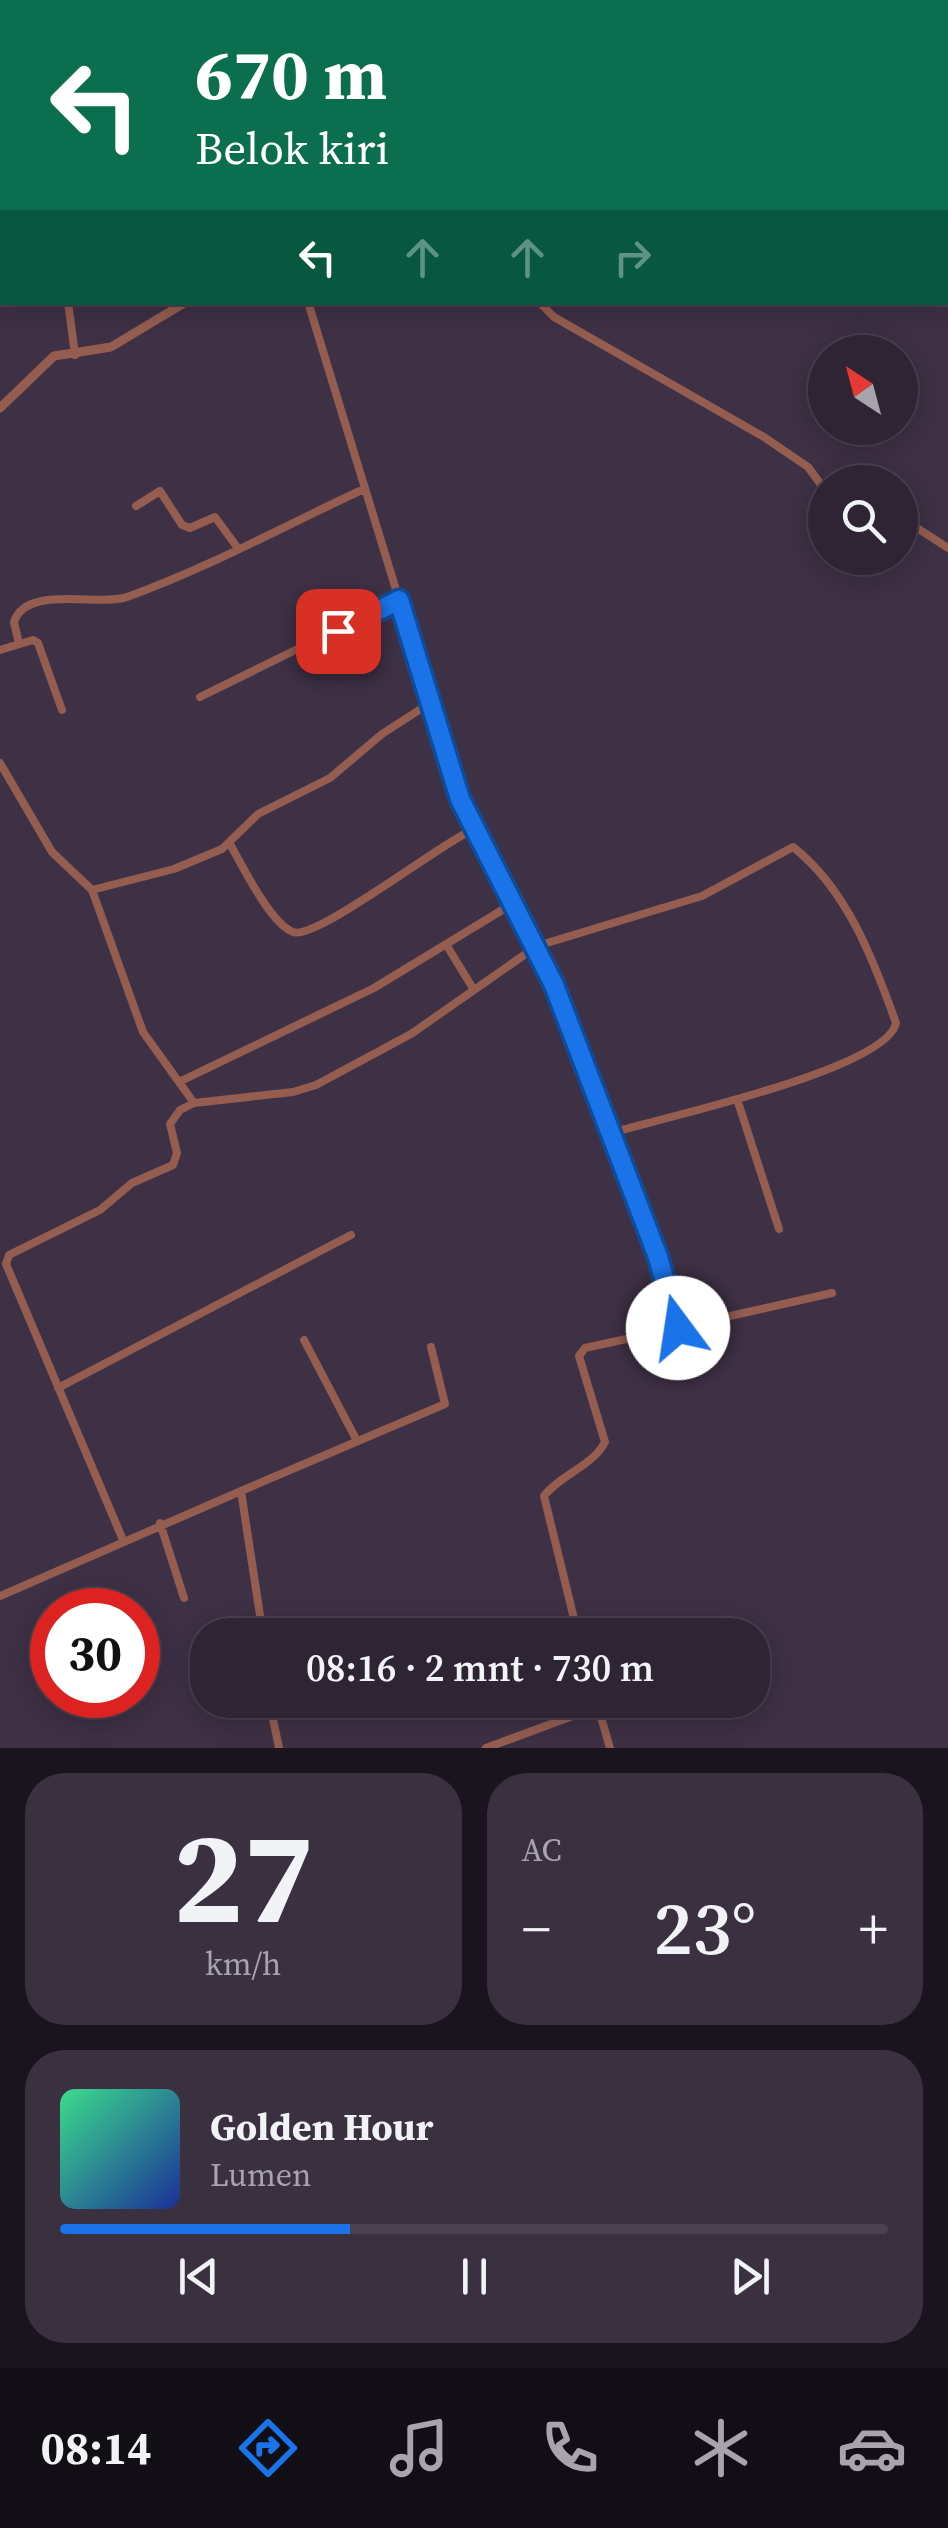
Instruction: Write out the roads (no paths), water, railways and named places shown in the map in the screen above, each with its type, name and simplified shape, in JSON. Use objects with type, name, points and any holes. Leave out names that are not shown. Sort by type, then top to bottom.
[{"type":"street","points":[[68,305],[74,355]]},
{"type":"street","points":[[0,408],[54,356],[111,347],[181,305]]},
{"type":"street","points":[[309,305],[472,830],[537,946],[658,1257],[678,1328]]},
{"type":"street","points":[[542,305],[554,316],[764,437],[808,467]]},
{"type":"street","points":[[19,644],[14,622],[22,611],[59,597],[124,598],[364,489]]},
{"type":"street","points":[[136,506],[160,492],[182,525],[190,528],[215,517],[236,547]]},
{"type":"street","points":[[918,529],[948,548]]},
{"type":"street","points":[[200,697],[399,600]]},
{"type":"street","points":[[0,650],[38,643],[62,710]]},
{"type":"street","points":[[92,890],[174,869],[230,844],[258,814],[330,778],[382,734],[430,703]]},
{"type":"street","points":[[0,763],[52,852],[92,890],[142,1032],[194,1104]]},
{"type":"street","points":[[230,844],[252,885],[287,929],[303,934],[326,925],[440,845],[472,830]]},
{"type":"street","points":[[123,1540],[6,1260],[107,1206],[132,1183],[172,1165],[177,1153],[170,1119],[194,1104],[293,1092],[316,1085],[410,1034],[537,946],[702,896],[788,849],[797,850],[833,890],[866,946],[887,996],[895,1029],[872,1052],[848,1062],[736,1099],[611,1133]]},
{"type":"street","points":[[181,1081],[358,996],[512,904]]},
{"type":"street","points":[[447,946],[474,990]]},
{"type":"street","points":[[736,1099],[779,1229]]},
{"type":"street","points":[[58,1388],[350,1235]]},
{"type":"street","points":[[574,1618],[545,1494],[598,1455],[606,1442],[578,1362],[581,1351],[832,1292]]},
{"type":"street","points":[[304,1340],[356,1439]]},
{"type":"street","points":[[0,1596],[160,1523],[447,1402],[432,1346]]},
{"type":"street","points":[[242,1491],[260,1618]]},
{"type":"street","points":[[160,1523],[184,1598]]},
{"type":"street","points":[[273,1718],[279,1748]]},
{"type":"street","points":[[486,1748],[559,1718]]},
{"type":"street","points":[[601,1718],[610,1748]]}]
